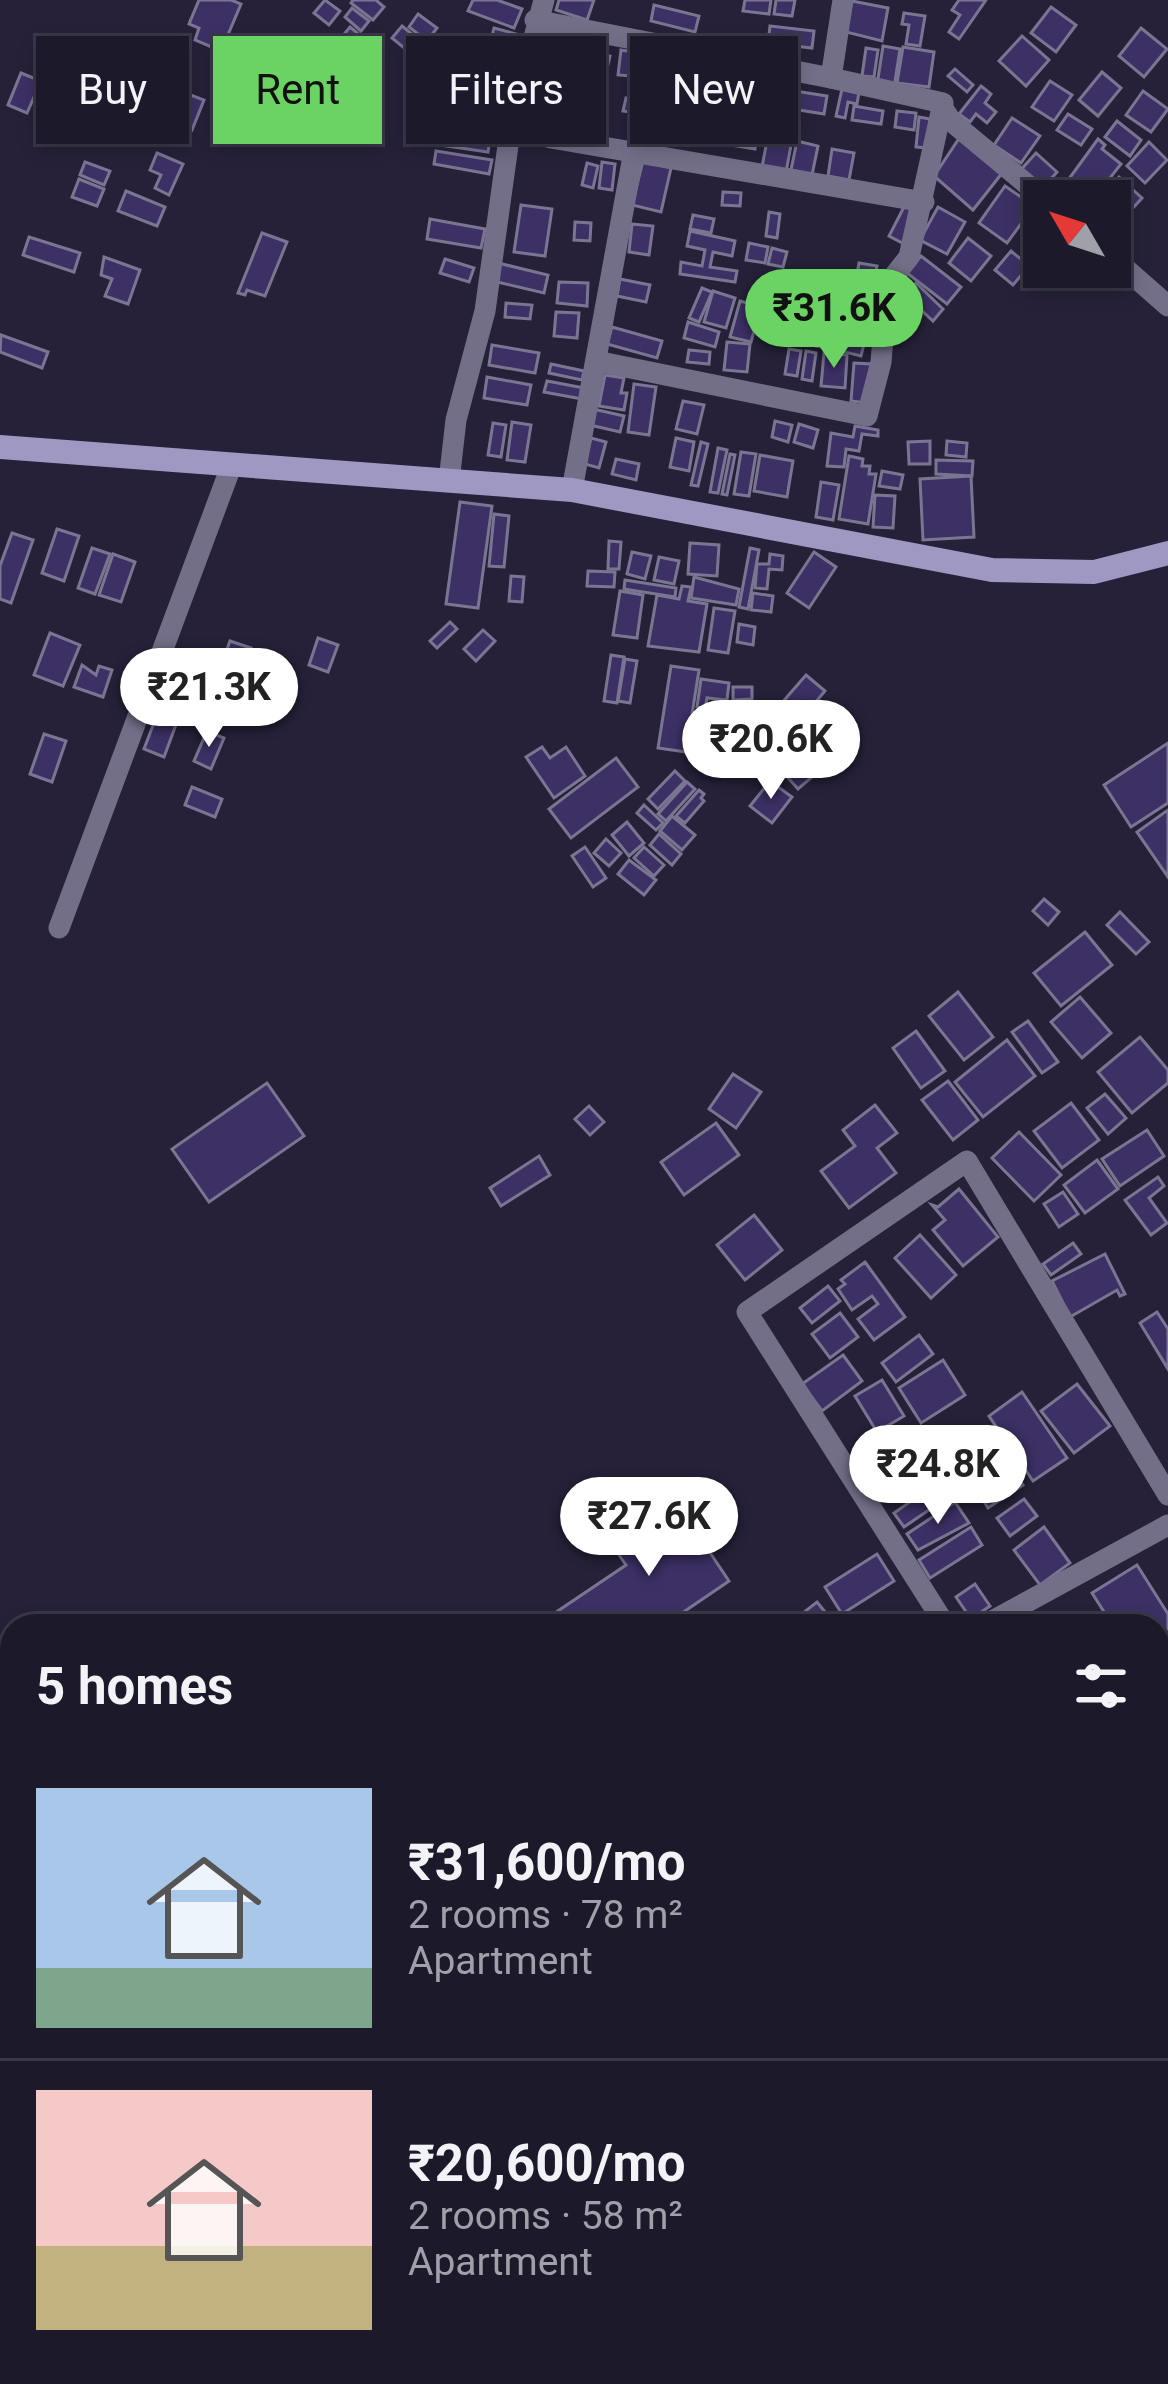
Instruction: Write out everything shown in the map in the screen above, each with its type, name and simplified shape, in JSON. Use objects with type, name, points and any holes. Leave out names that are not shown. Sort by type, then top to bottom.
[{"type":"main road","points":[[0,447],[572,490],[992,570],[1094,572],[1168,553]]},
{"type":"street","points":[[831,78],[843,0]]},
{"type":"street","points":[[540,10],[943,103],[909,257],[887,285],[881,362],[867,416],[596,361]]},
{"type":"street","points":[[942,107],[952,122],[1023,181]]},
{"type":"street","points":[[449,481],[456,420],[485,311],[508,144]]},
{"type":"street","points":[[587,144],[924,202]]},
{"type":"street","points":[[572,490],[634,152]]},
{"type":"street","points":[[1131,273],[1168,306]]},
{"type":"street","points":[[58,928],[232,464]]},
{"type":"street","points":[[938,1614],[747,1312],[967,1161],[1168,1495]]},
{"type":"street","points":[[1005,1614],[1168,1525]]},
{"type":"building","points":[[199,0],[241,4],[227,36],[213,36],[213,48],[195,40],[199,28],[189,24]]},
{"type":"building","points":[[325,0],[340,11],[329,25],[314,13]]},
{"type":"building","points":[[353,0],[376,0],[384,7],[373,20]]},
{"type":"building","points":[[473,0],[497,0],[522,9],[514,28],[468,11]]},
{"type":"building","points":[[559,0],[594,0],[587,20],[556,10]]},
{"type":"building","points":[[745,0],[771,0],[769,14],[743,11]]},
{"type":"building","points":[[776,0],[795,0],[792,16],[774,14]]},
{"type":"building","points":[[959,0],[986,0],[959,39],[949,32],[960,15],[952,10]]},
{"type":"building","points":[[852,1],[888,8],[882,41],[846,32]]},
{"type":"building","points":[[654,5],[699,16],[695,32],[651,21]]},
{"type":"building","points":[[1051,7],[1076,25],[1056,52],[1031,33]]},
{"type":"building","points":[[352,8],[369,21],[361,31],[345,17]]},
{"type":"building","points":[[904,13],[925,16],[920,46],[906,44],[909,25],[902,24]]},
{"type":"building","points":[[418,14],[437,28],[431,36],[421,36],[409,27]]},
{"type":"building","points":[[402,26],[414,36],[406,36],[406,49],[392,38]]},
{"type":"building","points":[[770,26],[814,31],[812,48],[798,46],[798,36],[769,36]]},
{"type":"building","points":[[494,28],[520,35],[520,36],[492,36]]},
{"type":"building","points":[[1141,28],[1167,49],[1144,77],[1119,56]]},
{"type":"building","points":[[1022,36],[1049,60],[1026,86],[999,61]]},
{"type":"building","points":[[883,46],[900,49],[894,88],[877,85]]},
{"type":"building","points":[[903,47],[934,52],[929,87],[897,83]]},
{"type":"building","points":[[866,48],[878,50],[874,77],[862,76]]},
{"type":"building","points":[[621,50],[630,52],[630,76],[618,75]]},
{"type":"building","points":[[955,69],[973,85],[967,92],[948,76]]},
{"type":"building","points":[[1102,72],[1121,88],[1098,116],[1079,100]]},
{"type":"building","points":[[21,73],[36,79],[27,113],[8,105]]},
{"type":"building","points":[[1050,81],[1072,95],[1054,121],[1032,107]]},
{"type":"building","points":[[981,86],[991,94],[985,103],[996,112],[987,123],[976,114],[970,122],[959,114]]},
{"type":"building","points":[[842,89],[859,92],[857,104],[848,102],[845,118],[836,116]]},
{"type":"building","points":[[798,91],[827,96],[824,114],[798,110]]},
{"type":"building","points":[[1143,91],[1168,109],[1151,132],[1126,115]]},
{"type":"building","points":[[189,94],[204,100],[189,129]]},
{"type":"building","points":[[854,106],[883,111],[881,124],[852,120]]},
{"type":"building","points":[[897,111],[916,113],[914,130],[895,127]]},
{"type":"building","points":[[1068,114],[1092,129],[1081,145],[1057,130]]},
{"type":"building","points":[[919,117],[930,119],[926,148],[916,147]]},
{"type":"building","points":[[1012,118],[1040,136],[1021,163],[994,145]]},
{"type":"building","points":[[1117,121],[1141,140],[1130,156],[1105,137]]},
{"type":"building","points":[[960,137],[1003,172],[973,210],[934,176]]},
{"type":"building","points":[[1098,139],[1105,145],[1102,149],[1121,164],[1108,180],[1068,180]]},
{"type":"building","points":[[798,141],[818,146],[812,175],[791,170]]},
{"type":"building","points":[[1149,142],[1167,160],[1145,183],[1127,166]]},
{"type":"building","points":[[433,144],[489,144],[488,152]]},
{"type":"building","points":[[766,144],[791,144],[786,172],[762,167]]},
{"type":"building","points":[[832,149],[854,153],[849,180],[828,176]]},
{"type":"building","points":[[436,151],[492,160],[489,174],[434,164]]},
{"type":"building","points":[[157,153],[183,164],[169,195],[155,188],[161,175],[150,170]]},
{"type":"building","points":[[1036,153],[1057,172],[1050,180],[1024,180],[1017,174]]},
{"type":"building","points":[[643,161],[671,168],[661,212],[632,205]]},
{"type":"building","points":[[85,162],[110,171],[104,185],[80,175]]},
{"type":"building","points":[[602,162],[615,164],[612,190],[599,188]]},
{"type":"building","points":[[587,163],[598,166],[593,188],[582,185]]},
{"type":"building","points":[[79,179],[104,189],[97,206],[72,197]]},
{"type":"building","points":[[1005,186],[1023,198],[1023,221],[1007,243],[979,223]]},
{"type":"building","points":[[1131,188],[1142,198],[1131,210]]},
{"type":"building","points":[[126,191],[165,207],[157,226],[118,211]]},
{"type":"building","points":[[723,192],[741,193],[740,206],[722,205]]},
{"type":"building","points":[[521,205],[552,209],[545,256],[514,252]]},
{"type":"building","points":[[905,205],[921,212],[906,245],[889,236]]},
{"type":"building","points":[[938,207],[965,222],[947,254],[920,240]]},
{"type":"building","points":[[769,212],[780,214],[777,238],[766,236]]},
{"type":"building","points":[[693,215],[714,219],[711,233],[690,229]]},
{"type":"building","points":[[430,219],[485,229],[481,248],[427,239]]},
{"type":"building","points":[[575,222],[591,223],[590,241],[574,240]]},
{"type":"building","points":[[632,224],[653,226],[649,255],[629,252]]},
{"type":"building","points":[[690,231],[735,241],[732,256],[713,252],[710,267],[737,271],[735,282],[680,274],[681,262],[702,266],[705,250],[687,246]]},
{"type":"building","points":[[262,233],[287,242],[265,296],[247,290],[245,295],[238,293]]},
{"type":"building","points":[[29,237],[80,253],[74,272],[23,255]]},
{"type":"building","points":[[968,238],[991,256],[971,281],[949,263]]},
{"type":"building","points":[[749,243],[768,247],[765,263],[746,260]]},
{"type":"building","points":[[772,248],[787,252],[783,267],[768,264]]},
{"type":"building","points":[[1011,251],[1023,261],[1023,273],[1013,285],[995,270]]},
{"type":"building","points":[[921,256],[961,287],[947,304],[907,273]]},
{"type":"building","points":[[104,257],[140,270],[128,304],[105,296],[112,279],[101,275]]},
{"type":"building","points":[[445,259],[474,268],[469,282],[440,273]]},
{"type":"building","points":[[498,263],[548,275],[544,293],[493,281]]},
{"type":"building","points":[[859,263],[877,266],[872,293],[854,290]]},
{"type":"building","points":[[620,279],[650,285],[646,302],[617,296]]},
{"type":"building","points":[[559,282],[588,283],[587,306],[557,303]]},
{"type":"building","points":[[916,283],[943,309],[933,321],[905,295]]},
{"type":"building","points":[[702,288],[712,292],[699,322],[689,318]]},
{"type":"building","points":[[713,291],[735,298],[726,328],[704,322]]},
{"type":"building","points":[[740,301],[761,307],[751,342],[730,337]]},
{"type":"building","points":[[506,303],[532,305],[530,319],[505,317]]},
{"type":"building","points":[[825,306],[841,310],[831,349],[816,346]]},
{"type":"building","points":[[801,310],[818,314],[811,345],[794,342]]},
{"type":"building","points":[[556,312],[579,313],[577,338],[554,336]]},
{"type":"building","points":[[688,322],[719,332],[715,347],[684,338]]},
{"type":"building","points":[[843,322],[868,328],[861,356],[837,350]]},
{"type":"building","points":[[612,327],[662,341],[657,358],[607,344]]},
{"type":"building","points":[[1,335],[48,352],[42,368],[0,352]]},
{"type":"building","points":[[727,342],[750,344],[747,372],[724,370]]},
{"type":"building","points":[[492,345],[539,353],[535,373],[489,365]]},
{"type":"building","points":[[789,349],[801,351],[797,376],[785,374]]},
{"type":"building","points":[[689,350],[710,352],[709,364],[687,362]]},
{"type":"building","points":[[806,351],[816,353],[812,381],[802,379]]},
{"type":"building","points":[[824,353],[847,355],[845,388],[821,386]]},
{"type":"building","points":[[854,363],[871,364],[868,403],[851,401]]},
{"type":"building","points":[[551,364],[584,371],[582,380],[549,373]]},
{"type":"building","points":[[605,375],[624,378],[624,410],[599,406]]},
{"type":"building","points":[[487,377],[531,385],[527,405],[484,398]]},
{"type":"building","points":[[547,381],[584,388],[582,399],[544,392]]},
{"type":"building","points":[[634,384],[656,387],[649,435],[628,432]]},
{"type":"building","points":[[683,401],[704,405],[697,434],[676,429]]},
{"type":"building","points":[[593,409],[624,416],[620,432],[590,425]]},
{"type":"building","points":[[775,421],[792,425],[788,442],[772,437]]},
{"type":"building","points":[[512,422],[531,425],[525,462],[507,460]]},
{"type":"building","points":[[493,423],[506,425],[501,457],[488,455]]},
{"type":"building","points":[[799,424],[818,430],[813,448],[794,442]]},
{"type":"building","points":[[855,426],[878,430],[878,436],[862,434],[859,451],[846,449],[844,467],[827,466],[831,433],[853,437]]},
{"type":"building","points":[[591,438],[606,442],[599,468],[585,464]]},
{"type":"building","points":[[676,438],[694,442],[689,471],[670,467]]},
{"type":"building","points":[[930,441],[930,464],[909,464],[908,442]]},
{"type":"building","points":[[947,441],[967,443],[966,457],[946,455]]},
{"type":"building","points":[[701,442],[708,444],[698,486],[691,485]]},
{"type":"building","points":[[718,448],[727,450],[718,493],[710,492]]},
{"type":"building","points":[[741,452],[756,454],[749,496],[734,494]]},
{"type":"building","points":[[730,454],[735,455],[727,495],[722,494]]},
{"type":"building","points":[[760,455],[793,461],[787,497],[754,491]]},
{"type":"building","points":[[849,456],[863,459],[862,466],[870,466],[869,474],[876,474],[868,524],[839,519]]},
{"type":"building","points":[[616,459],[639,464],[636,480],[612,474]]},
{"type":"building","points":[[936,460],[973,461],[972,476],[936,474]]},
{"type":"building","points":[[882,471],[903,475],[900,489],[879,486]]},
{"type":"building","points":[[971,476],[974,537],[923,540],[920,479]]},
{"type":"building","points":[[821,482],[839,485],[833,520],[816,517]]},
{"type":"building","points":[[875,495],[895,496],[893,528],[873,527]]},
{"type":"building","points":[[460,502],[492,506],[478,608],[446,604]]},
{"type":"building","points":[[494,514],[509,516],[504,567],[489,566]]},
{"type":"building","points":[[57,529],[79,536],[64,581],[42,573]]},
{"type":"building","points":[[12,533],[33,540],[11,603],[0,599],[0,566]]},
{"type":"building","points":[[609,541],[621,542],[619,569],[608,569]]},
{"type":"building","points":[[690,543],[719,545],[717,576],[688,574]]},
{"type":"building","points":[[92,548],[110,554],[95,594],[78,588]]},
{"type":"building","points":[[750,548],[759,550],[748,609],[739,607]]},
{"type":"building","points":[[632,552],[651,556],[645,579],[627,574]]},
{"type":"building","points":[[814,552],[836,567],[809,608],[787,593]]},
{"type":"building","points":[[113,554],[135,562],[121,602],[99,595]]},
{"type":"building","points":[[770,554],[783,556],[782,570],[769,569],[767,589],[755,588],[757,564],[769,564]]},
{"type":"building","points":[[659,557],[679,561],[674,584],[654,580]]},
{"type":"building","points":[[588,571],[615,572],[614,587],[587,586]]},
{"type":"building","points":[[511,576],[524,577],[522,602],[509,601]]},
{"type":"building","points":[[694,577],[739,589],[736,605],[691,598]]},
{"type":"building","points":[[625,580],[676,588],[675,597],[624,589]]},
{"type":"building","points":[[682,586],[691,587],[688,601],[707,604],[699,652],[648,646],[657,595],[679,599]]},
{"type":"building","points":[[620,591],[643,595],[637,638],[613,635]]},
{"type":"building","points":[[753,593],[773,596],[771,612],[751,610]]},
{"type":"building","points":[[714,608],[735,611],[728,653],[708,650]]},
{"type":"building","points":[[450,622],[457,629],[437,648],[430,641]]},
{"type":"building","points":[[739,624],[755,627],[753,645],[737,642]]},
{"type":"building","points":[[483,630],[495,641],[476,661],[464,649]]},
{"type":"building","points":[[50,633],[80,645],[63,686],[34,675]]},
{"type":"building","points":[[318,638],[338,645],[328,672],[309,665]]},
{"type":"building","points":[[230,641],[251,648],[235,691],[215,683]]},
{"type":"building","points":[[611,655],[624,657],[617,703],[604,701]]},
{"type":"building","points":[[625,659],[637,661],[630,703],[618,701]]},
{"type":"building","points":[[82,665],[96,675],[99,666],[112,670],[103,697],[74,687]]},
{"type":"building","points":[[671,666],[699,670],[686,752],[658,748]]},
{"type":"building","points":[[806,675],[825,691],[792,730],[773,713]]},
{"type":"building","points":[[701,679],[729,683],[727,700],[707,698],[705,709],[697,707]]},
{"type":"building","points":[[733,687],[752,687],[752,699],[733,700]]},
{"type":"building","points":[[717,707],[726,708],[722,730],[701,727],[703,716],[715,718]]},
{"type":"building","points":[[157,715],[177,722],[164,757],[144,749]]},
{"type":"building","points":[[697,728],[721,732],[714,762],[691,758]]},
{"type":"building","points":[[207,731],[224,738],[211,769],[194,761]]},
{"type":"building","points":[[44,734],[66,741],[52,782],[30,774]]},
{"type":"building","points":[[746,737],[763,738],[762,765],[745,764]]},
{"type":"building","points":[[1168,743],[1168,803],[1131,827],[1104,785]]},
{"type":"building","points":[[542,747],[550,758],[566,747],[585,776],[554,798],[526,757]]},
{"type":"building","points":[[800,752],[818,772],[798,789],[780,769]]},
{"type":"building","points":[[616,758],[638,787],[571,838],[549,809]]},
{"type":"building","points":[[675,771],[685,781],[658,809],[648,799]]},
{"type":"building","points":[[770,781],[792,797],[772,823],[750,806]]},
{"type":"building","points":[[687,782],[695,789],[666,821],[658,814]]},
{"type":"building","points":[[192,787],[222,799],[215,817],[185,805]]},
{"type":"building","points":[[699,790],[704,801],[685,823],[676,816]]},
{"type":"building","points":[[644,805],[663,823],[656,830],[637,813]]},
{"type":"building","points":[[1168,810],[1168,877],[1137,832]]},
{"type":"building","points":[[672,816],[695,835],[682,850],[660,831]]},
{"type":"building","points":[[627,822],[644,843],[629,856],[612,835]]},
{"type":"building","points":[[659,834],[681,854],[672,865],[650,845]]},
{"type":"building","points":[[606,839],[621,853],[609,866],[594,853]]},
{"type":"building","points":[[585,847],[606,878],[593,887],[572,856]]},
{"type":"building","points":[[644,847],[664,865],[654,876],[634,858]]},
{"type":"building","points":[[629,860],[656,880],[644,895],[618,874]]},
{"type":"building","points":[[1044,899],[1059,912],[1048,925],[1033,911]]},
{"type":"building","points":[[1120,912],[1149,942],[1136,954],[1107,925]]},
{"type":"building","points":[[1085,932],[1112,965],[1061,1006],[1034,973]]},
{"type":"building","points":[[958,992],[993,1037],[964,1060],[929,1016]]},
{"type":"building","points":[[1080,997],[1111,1033],[1082,1058],[1051,1022]]},
{"type":"building","points":[[1028,1021],[1058,1062],[1042,1073],[1012,1032]]},
{"type":"building","points":[[916,1031],[945,1071],[921,1088],[893,1048]]},
{"type":"building","points":[[1140,1037],[1168,1070],[1168,1083],[1132,1113],[1098,1072]]},
{"type":"building","points":[[1007,1040],[1035,1076],[983,1117],[955,1082]]},
{"type":"building","points":[[733,1074],[761,1092],[736,1128],[709,1109]]},
{"type":"building","points":[[948,1081],[978,1120],[953,1140],[922,1100]]},
{"type":"building","points":[[267,1083],[304,1136],[209,1202],[172,1149]]},
{"type":"building","points":[[1105,1094],[1126,1118],[1108,1134],[1087,1108]]},
{"type":"building","points":[[1071,1103],[1099,1140],[1062,1168],[1034,1131]]},
{"type":"building","points":[[875,1105],[897,1133],[877,1148],[896,1173],[849,1208],[821,1171],[855,1146],[843,1130]]},
{"type":"building","points":[[589,1106],[604,1122],[590,1135],[575,1119]]},
{"type":"building","points":[[716,1123],[739,1155],[684,1195],[661,1162]]},
{"type":"building","points":[[1147,1130],[1164,1156],[1120,1186],[1102,1159]]},
{"type":"building","points":[[1019,1132],[1061,1175],[1034,1201],[992,1158]]},
{"type":"building","points":[[539,1156],[550,1175],[501,1206],[490,1188]]},
{"type":"building","points":[[1097,1160],[1118,1189],[1085,1213],[1064,1185]]},
{"type":"building","points":[[1158,1177],[1164,1186],[1149,1198],[1167,1223],[1151,1235],[1125,1200]]},
{"type":"building","points":[[959,1189],[998,1237],[963,1266],[933,1230],[945,1220],[932,1205],[938,1207]]},
{"type":"building","points":[[1063,1192],[1078,1214],[1059,1227],[1044,1204]]},
{"type":"building","points":[[754,1215],[782,1250],[745,1280],[717,1245]]},
{"type":"building","points":[[920,1235],[956,1275],[931,1298],[895,1258]]},
{"type":"building","points":[[1073,1243],[1081,1254],[1051,1275],[1043,1264]]},
{"type":"building","points":[[1105,1254],[1125,1294],[1120,1296],[1117,1290],[1070,1317],[1052,1281]]},
{"type":"building","points":[[865,1262],[905,1317],[874,1340],[858,1319],[878,1304],[872,1296],[852,1310],[838,1289],[845,1284],[841,1280]]},
{"type":"building","points":[[828,1286],[840,1301],[812,1323],[800,1308]]},
{"type":"building","points":[[1157,1312],[1168,1329],[1168,1369],[1140,1323]]},
{"type":"building","points":[[840,1313],[858,1337],[830,1358],[812,1334]]},
{"type":"building","points":[[919,1335],[933,1354],[896,1382],[882,1363]]},
{"type":"building","points":[[843,1355],[862,1381],[822,1411],[802,1384]]},
{"type":"building","points":[[943,1360],[965,1395],[921,1423],[899,1388]]},
{"type":"building","points":[[882,1380],[904,1416],[877,1432],[855,1396]]},
{"type":"building","points":[[1077,1384],[1110,1426],[1074,1453],[1041,1411]]},
{"type":"building","points":[[1022,1392],[1067,1458],[1033,1481],[989,1416]]},
{"type":"building","points":[[908,1443],[934,1474],[899,1501],[874,1471]]},
{"type":"building","points":[[1004,1457],[1023,1485],[988,1508],[970,1479]]},
{"type":"building","points":[[957,1471],[967,1485],[944,1502],[934,1489]]},
{"type":"building","points":[[930,1488],[939,1503],[904,1527],[894,1513]]},
{"type":"building","points":[[1024,1499],[1037,1516],[1010,1536],[997,1518]]},
{"type":"building","points":[[955,1502],[969,1523],[918,1550],[907,1534]]},
{"type":"building","points":[[680,1508],[729,1581],[681,1614],[553,1614],[626,1565],[612,1545],[646,1522],[650,1528]]},
{"type":"building","points":[[971,1527],[982,1545],[930,1578],[919,1560]]},
{"type":"building","points":[[1044,1527],[1070,1563],[1040,1585],[1014,1550]]},
{"type":"building","points":[[877,1554],[894,1581],[842,1614],[825,1587]]},
{"type":"building","points":[[1137,1565],[1168,1614],[1105,1614],[1092,1593]]},
{"type":"building","points":[[975,1584],[990,1606],[978,1614],[968,1614],[956,1597]]},
{"type":"building","points":[[817,1602],[827,1614],[802,1614]]}]
